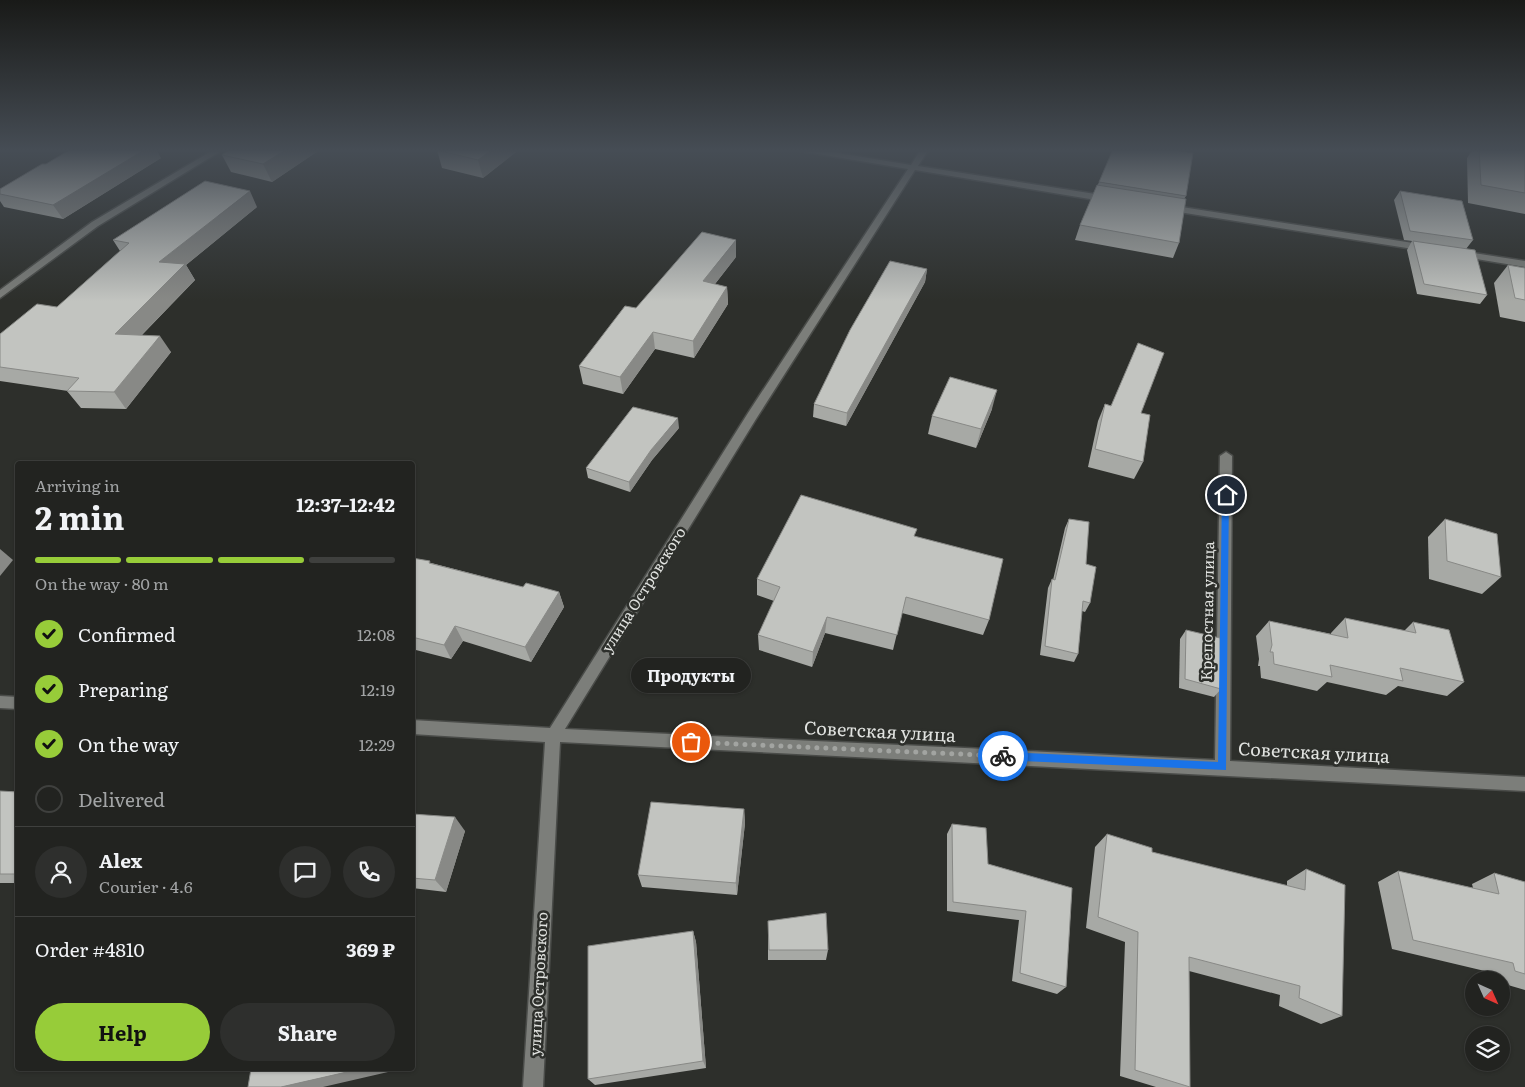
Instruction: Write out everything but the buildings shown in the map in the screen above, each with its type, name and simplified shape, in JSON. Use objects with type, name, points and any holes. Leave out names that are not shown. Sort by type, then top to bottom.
[{"type":"street","points":[[0,295],[95,224],[135,200]]},
{"type":"street","name":"улица Островского","points":[[533,1087],[553,736],[752,416],[893,200]]},
{"type":"street","points":[[1113,200],[1121,201]]},
{"type":"street","points":[[1160,207],[1436,250]]},
{"type":"street","points":[[1456,253],[1525,264]]},
{"type":"street","name":"Крепостная улица","points":[[1222,766],[1226,456]]},
{"type":"street","points":[[0,702],[15,703]]},
{"type":"street","name":"Советская улица","points":[[415,727],[553,736],[1222,766],[1525,784]]},
{"type":"way so far","points":[[691,742],[1003,756]]},
{"type":"place","name":"Продукты","points":[[691,742]]},
{"type":"route","points":[[1003,756],[1222,766],[1226,495]]}]
